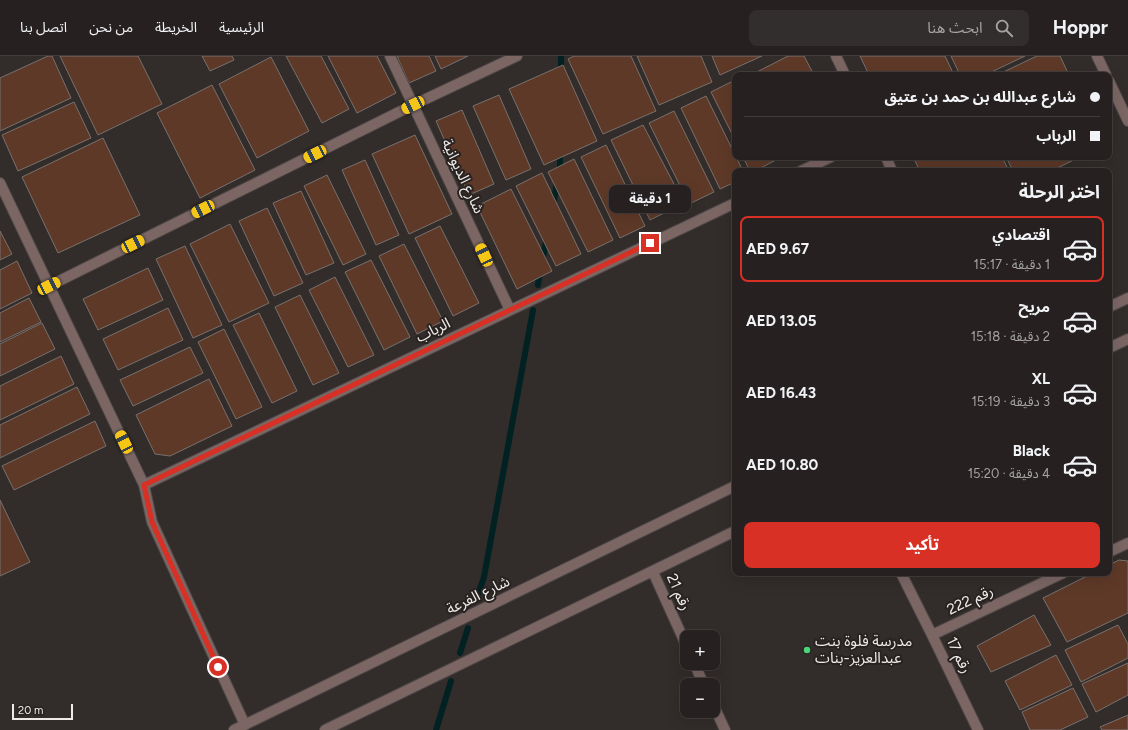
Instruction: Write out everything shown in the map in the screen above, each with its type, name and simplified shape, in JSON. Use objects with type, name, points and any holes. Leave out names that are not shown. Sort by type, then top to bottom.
[{"type":"street","name":"شارع الديوانية","points":[[390,56],[510,310]]},
{"type":"street","points":[[49,286],[413,105],[517,56]]},
{"type":"street","points":[[836,56],[844,72]]},
{"type":"street","points":[[1097,56],[1105,72]]},
{"type":"street","points":[[1112,87],[1128,121]]},
{"type":"street","points":[[807,168],[825,160]]},
{"type":"street","points":[[0,183],[144,485],[152,522],[245,725]]},
{"type":"street","name":"الرباب","points":[[144,485],[732,203]]},
{"type":"street","points":[[1112,306],[1128,298]]},
{"type":"street","points":[[1112,347],[1128,339]]},
{"type":"street","name":"شارع الفرعة","points":[[234,730],[732,487]]},
{"type":"street","points":[[325,730],[732,532]]},
{"type":"street","points":[[1112,551],[1128,543]]},
{"type":"street","name":"رقم 21","points":[[653,572],[680,632]]},
{"type":"street","name":"رقم 17","points":[[902,576],[978,730]]},
{"type":"street","name":"رقم 222","points":[[932,635],[1057,576]]},
{"type":"street","points":[[719,718],[725,730]]},
{"type":"building","points":[[48,56],[52,56],[71,98],[0,131],[0,78]]},
{"type":"building","points":[[60,56],[138,56],[162,104],[98,135]]},
{"type":"building","points":[[202,56],[232,56],[234,60],[210,71]]},
{"type":"building","points":[[286,56],[321,56],[349,109],[322,123]]},
{"type":"building","points":[[328,56],[377,56],[396,93],[357,113]]},
{"type":"building","points":[[397,56],[429,56],[436,71],[409,83]]},
{"type":"building","points":[[435,56],[468,56],[441,69]]},
{"type":"building","points":[[574,56],[631,56],[656,111],[603,134],[568,59]]},
{"type":"building","points":[[637,56],[701,56],[712,82],[659,105]]},
{"type":"building","points":[[712,56],[762,56],[720,75]]},
{"type":"building","points":[[788,56],[804,56],[812,72],[757,72]]},
{"type":"building","points":[[860,56],[945,56],[953,72],[868,72]]},
{"type":"building","points":[[951,56],[1025,56],[991,72],[959,72]]},
{"type":"building","points":[[1037,56],[1060,56],[1068,72],[1003,72]]},
{"type":"building","points":[[271,57],[309,131],[257,158],[219,84]]},
{"type":"building","points":[[563,65],[597,141],[544,165],[509,89]]},
{"type":"building","points":[[732,82],[732,134],[711,92]]},
{"type":"building","points":[[212,85],[255,170],[200,198],[157,113]]},
{"type":"building","points":[[499,95],[531,169],[506,180],[473,106]]},
{"type":"building","points":[[706,96],[732,149],[732,160],[738,160],[742,168],[732,168],[732,183],[720,189],[681,108]]},
{"type":"building","points":[[74,102],[91,138],[18,171],[2,135]]},
{"type":"building","points":[[462,110],[494,184],[469,195],[436,121]]},
{"type":"building","points":[[674,111],[714,192],[689,204],[649,123]]},
{"type":"building","points":[[643,125],[684,203],[650,220],[611,140]]},
{"type":"building","points":[[415,135],[452,214],[409,234],[372,154]]},
{"type":"building","points":[[103,138],[140,215],[58,253],[22,177]]},
{"type":"building","points":[[606,145],[645,226],[620,238],[581,157]]},
{"type":"building","points":[[574,159],[613,240],[588,252],[548,172]]},
{"type":"building","points":[[365,160],[399,235],[376,245],[342,170]]},
{"type":"building","points":[[744,160],[776,160],[761,168],[748,168]]},
{"type":"building","points":[[914,160],[1004,160],[1008,168],[918,168]]},
{"type":"building","points":[[1008,160],[1074,160],[1057,168],[1012,168]]},
{"type":"building","points":[[542,173],[581,254],[556,266],[516,186]]},
{"type":"building","points":[[327,175],[366,254],[343,265],[304,186]]},
{"type":"building","points":[[511,189],[552,271],[517,289],[477,206]]},
{"type":"building","points":[[301,191],[334,263],[306,275],[273,203]]},
{"type":"building","points":[[267,208],[303,283],[274,296],[239,221]]},
{"type":"building","points":[[230,224],[269,303],[229,322],[190,244]]},
{"type":"building","points":[[440,226],[479,303],[453,316],[415,238]]},
{"type":"building","points":[[0,231],[12,254],[0,260]]},
{"type":"building","points":[[404,244],[443,321],[417,334],[379,256]]},
{"type":"building","points":[[185,246],[222,325],[193,338],[156,259]]},
{"type":"building","points":[[371,260],[410,337],[384,350],[345,272]]},
{"type":"building","points":[[17,261],[32,293],[0,309],[0,270]]},
{"type":"building","points":[[148,268],[163,300],[98,330],[83,299]]},
{"type":"building","points":[[335,277],[374,355],[348,367],[309,290]]},
{"type":"building","points":[[300,295],[339,373],[313,385],[275,307]]},
{"type":"building","points":[[29,298],[41,322],[0,342],[0,313]]},
{"type":"building","points":[[168,308],[183,340],[118,370],[103,339]]},
{"type":"building","points":[[259,313],[297,391],[272,403],[233,325]]},
{"type":"building","points":[[42,323],[55,349],[0,376],[0,344]]},
{"type":"building","points":[[224,329],[262,407],[236,419],[198,342]]},
{"type":"building","points":[[190,347],[203,373],[133,406],[120,380]]},
{"type":"building","points":[[61,356],[74,384],[0,420],[0,386]]},
{"type":"building","points":[[209,379],[232,426],[170,456],[155,454],[136,415]]},
{"type":"building","points":[[77,387],[90,414],[0,458],[0,425]]},
{"type":"building","points":[[95,421],[106,446],[14,490],[2,466]]},
{"type":"building","points":[[0,500],[30,562],[0,576]]},
{"type":"building","points":[[1119,560],[1128,561],[1128,613],[1067,642],[1043,598],[1087,576],[1112,576],[1112,564]]},
{"type":"building","points":[[1034,615],[1051,645],[991,672],[977,646]]},
{"type":"building","points":[[1118,625],[1128,644],[1128,658],[1081,682],[1065,650]]},
{"type":"building","points":[[1056,655],[1072,685],[1020,710],[1005,681]]},
{"type":"building","points":[[1128,663],[1128,695],[1096,712],[1082,684]]},
{"type":"building","points":[[1073,688],[1088,717],[1060,730],[1030,730],[1022,712]]},
{"type":"building","points":[[1128,715],[1128,730],[1102,730],[1100,727]]},
{"type":"waterway","points":[[561,56],[561,73]]},
{"type":"waterway","points":[[553,205],[560,166],[560,151]]},
{"type":"waterway","points":[[542,262],[547,237]]},
{"type":"waterway","points":[[538,285],[540,271]]},
{"type":"waterway","points":[[476,600],[484,577],[533,310]]},
{"type":"waterway","points":[[460,653],[468,628]]},
{"type":"waterway","points":[[436,730],[451,681]]},
{"type":"place","name":"مدرسة فلوة بنت عبدالعزيز-بنات","points":[[807,650]]},
{"type":"route","points":[[218,667],[152,522],[144,485],[650,243]]}]
